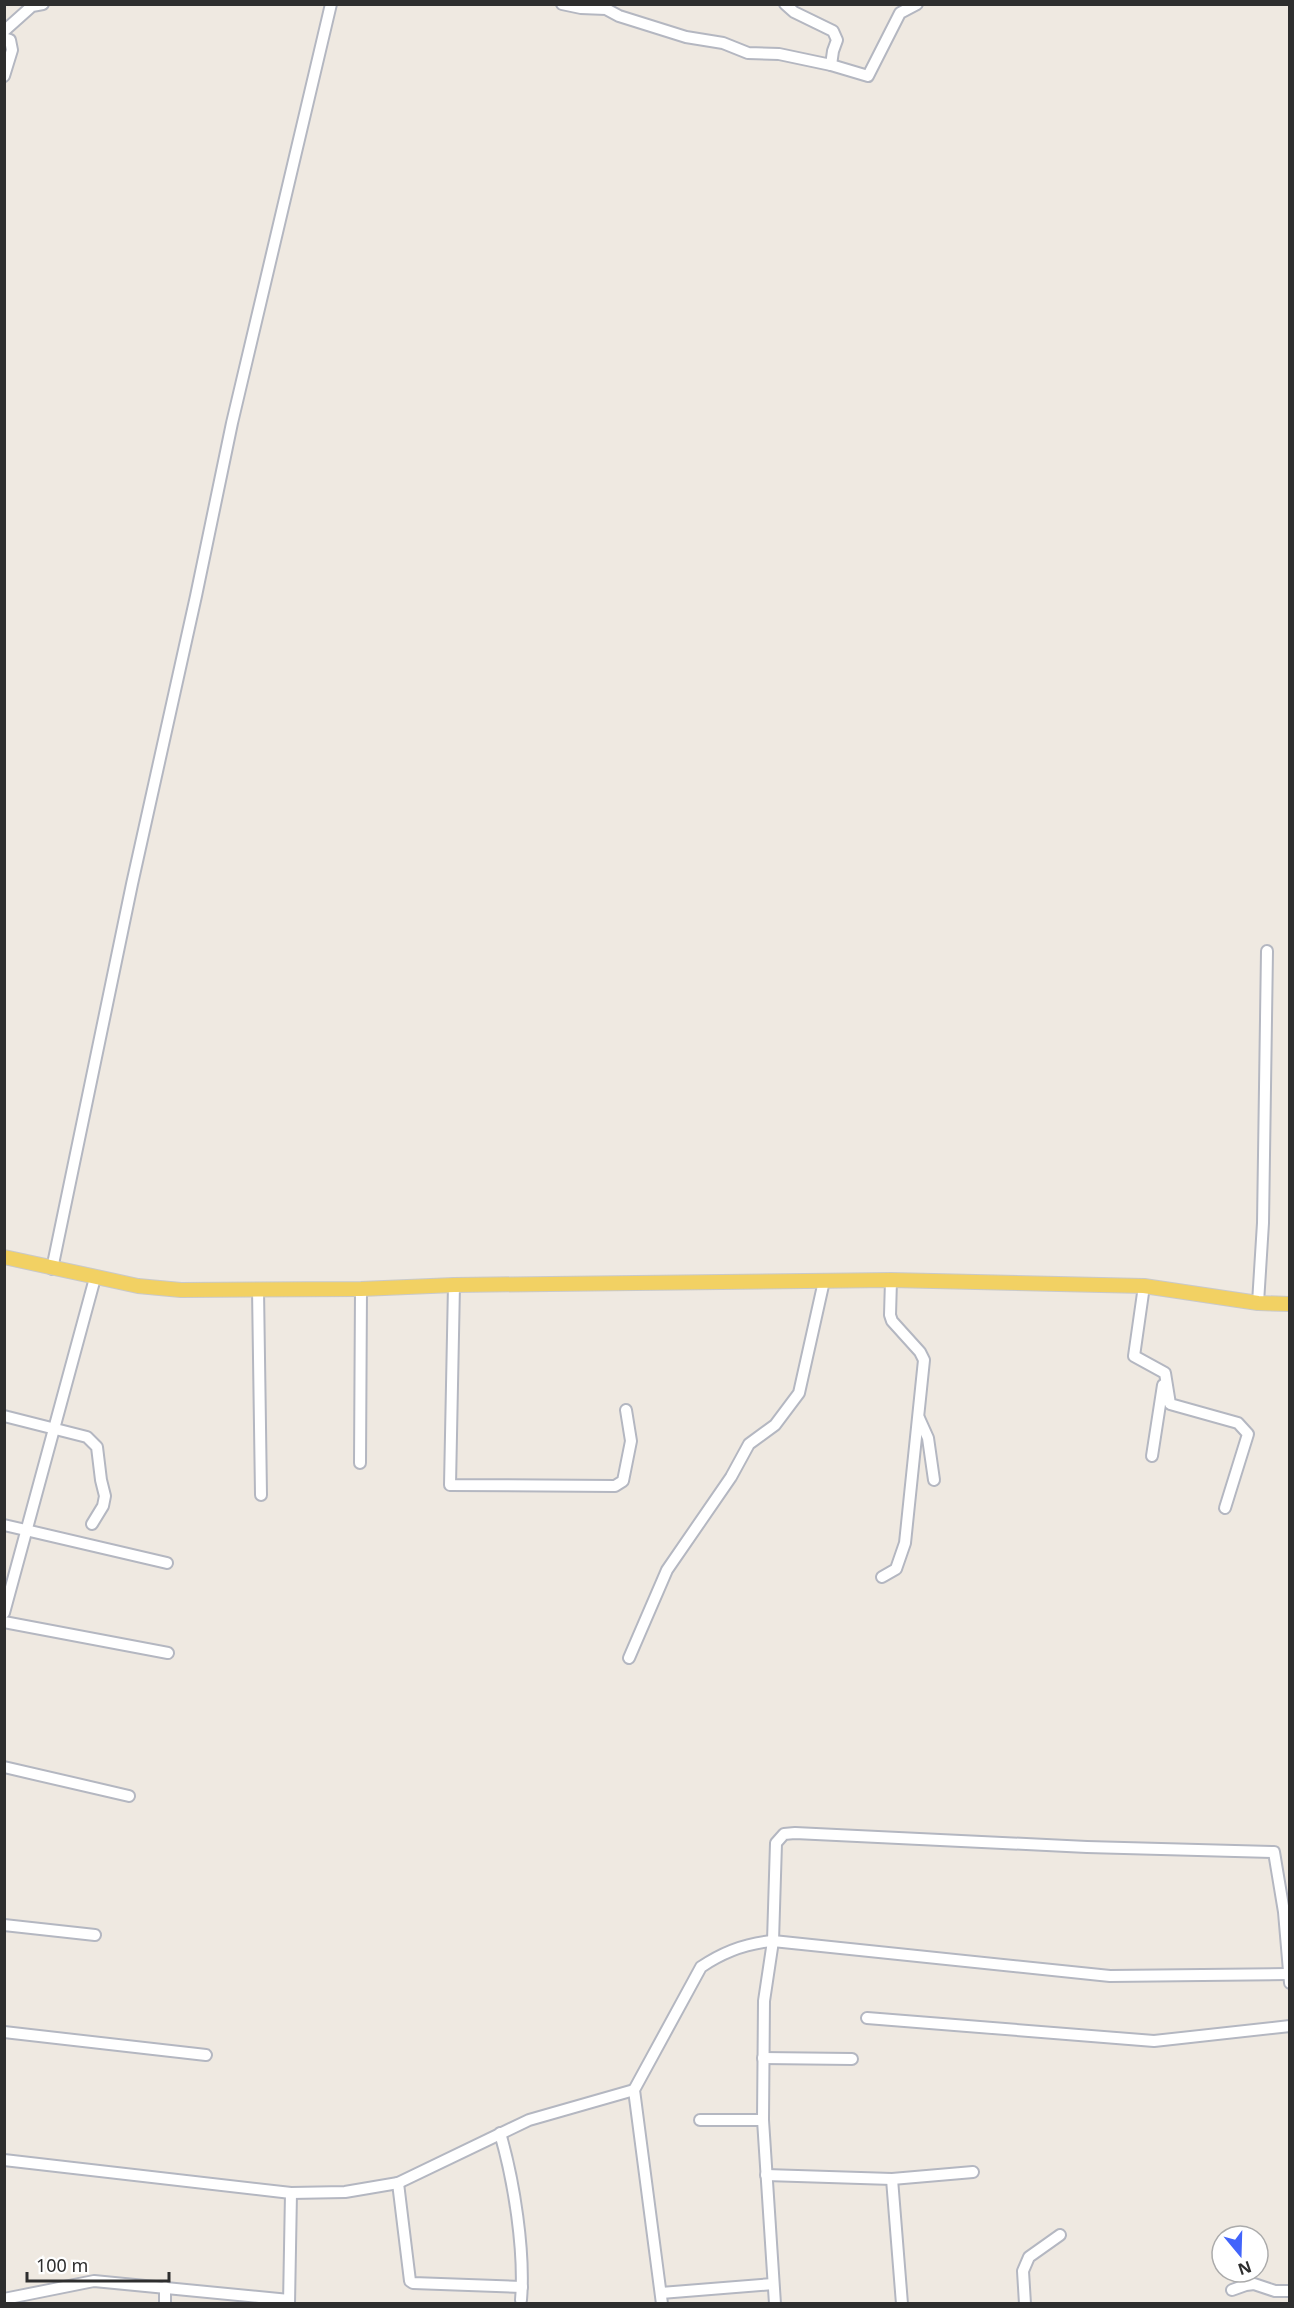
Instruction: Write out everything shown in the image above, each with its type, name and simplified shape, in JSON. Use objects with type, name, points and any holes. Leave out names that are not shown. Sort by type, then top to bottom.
[{"type":"main road","points":[[4,1257],[94,1278],[138,1286],[181,1290],[891,1280],[1144,1286],[1258,1303],[1290,1304]]},
{"type":"street","points":[[4,31],[32,6],[43,4]]},
{"type":"street","points":[[52,1269],[231,423],[331,4]]},
{"type":"street","points":[[562,4],[581,8],[606,9],[619,16],[686,37],[723,43],[748,53],[779,54],[868,76],[900,13],[917,4]]},
{"type":"street","points":[[785,4],[794,12],[832,31],[837,40],[831,65]]},
{"type":"street","points":[[4,38],[10,40],[12,47],[4,76]]},
{"type":"street","points":[[1258,1303],[1263,1223],[1267,951]]},
{"type":"street","points":[[4,1613],[94,1278]]},
{"type":"street","points":[[882,1577],[896,1569],[905,1543],[924,1360],[920,1352],[892,1321],[890,1315],[891,1280]]},
{"type":"street","points":[[629,1658],[667,1570],[731,1477],[749,1444],[775,1425],[800,1393],[824,1281]]},
{"type":"street","points":[[454,1285],[450,1485],[615,1486],[620,1484],[623,1481],[631,1441],[627,1410]]},
{"type":"street","points":[[1144,1286],[1134,1356],[1165,1373]]},
{"type":"street","points":[[258,1289],[261,1495]]},
{"type":"street","points":[[360,1463],[361,1289]]},
{"type":"street","points":[[1152,1456],[1165,1373]]},
{"type":"street","points":[[1165,1373],[1170,1404],[1238,1423],[1248,1434],[1225,1508]]},
{"type":"street","points":[[4,1416],[87,1437],[97,1447],[105,1496],[103,1506],[92,1524]]},
{"type":"street","points":[[919,1418],[928,1437],[934,1480]]},
{"type":"street","points":[[4,1525],[166,1563]]},
{"type":"street","points":[[4,1622],[168,1653]]},
{"type":"street","points":[[4,1768],[127,1796]]},
{"type":"street","points":[[773,2284],[661,2298],[633,2090],[701,1967],[727,1952],[754,1943],[773,1941],[1110,1977],[1288,1978],[1287,1912],[1274,1852],[1087,1847],[784,1834],[776,1842],[773,1941],[764,2001],[763,2120],[775,2304]]},
{"type":"street","points":[[4,1925],[95,1935]]},
{"type":"street","points":[[867,2018],[1154,2041],[1290,2026]]},
{"type":"street","points":[[4,2032],[206,2055]]},
{"type":"street","points":[[763,2058],[852,2059]]},
{"type":"street","points":[[4,2160],[291,2193],[345,2192],[398,2183],[529,2120],[633,2090]]},
{"type":"street","points":[[700,2120],[763,2120]]},
{"type":"street","points":[[500,2133],[507,2156],[519,2235],[521,2300]]},
{"type":"street","points":[[766,2175],[892,2179],[973,2172]]},
{"type":"street","points":[[892,2179],[902,2304]]},
{"type":"street","points":[[398,2183],[410,2281],[413,2283],[522,2287]]},
{"type":"street","points":[[4,2299],[94,2281],[289,2302],[291,2193]]},
{"type":"street","points":[[1026,2304],[1023,2271],[1029,2257],[1060,2235]]},
{"type":"street","points":[[1232,2290],[1254,2284],[1275,2291],[1290,2291]]},
{"type":"street","points":[[165,2287],[165,2304]]}]
